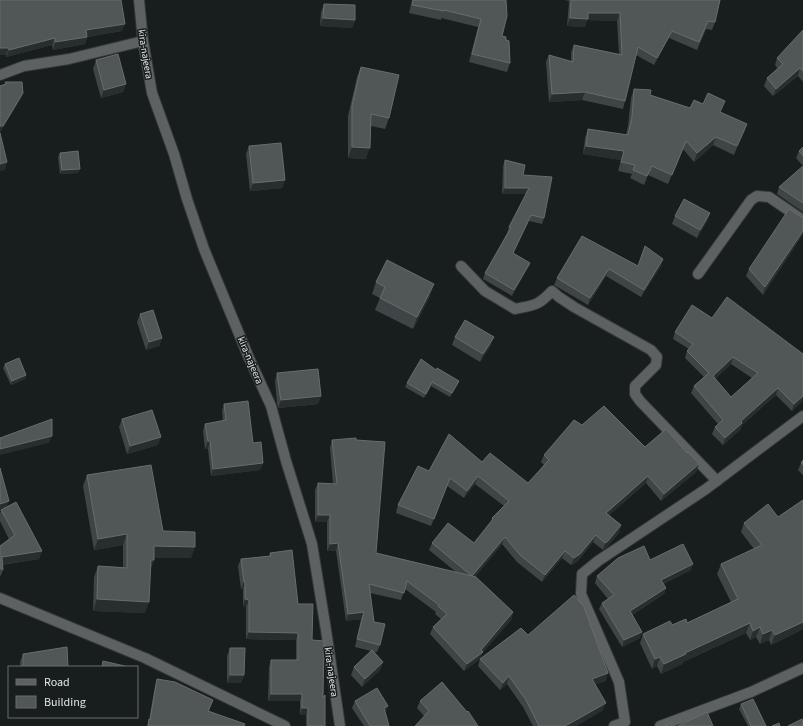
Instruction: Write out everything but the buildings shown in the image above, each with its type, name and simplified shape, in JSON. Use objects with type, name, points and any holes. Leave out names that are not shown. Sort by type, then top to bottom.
[{"type":"street","name":"kira-najeera","points":[[139,0],[143,41],[152,93],[174,154],[204,249],[249,358],[271,406],[286,461],[312,544],[340,726]]},
{"type":"street","points":[[0,75],[24,66],[69,59],[143,41]]},
{"type":"street","points":[[698,274],[750,200],[757,196],[769,197],[803,220]]},
{"type":"street","points":[[461,266],[485,291],[515,309],[536,305],[544,300],[552,291],[574,307],[651,350],[657,357],[656,364],[635,386],[635,394],[717,481]]},
{"type":"street","points":[[614,726],[627,724],[619,682],[581,594],[582,574],[598,560],[717,481],[803,416]]},
{"type":"street","points":[[0,598],[145,658],[285,726]]},
{"type":"street","points":[[660,726],[750,692],[803,668]]}]
